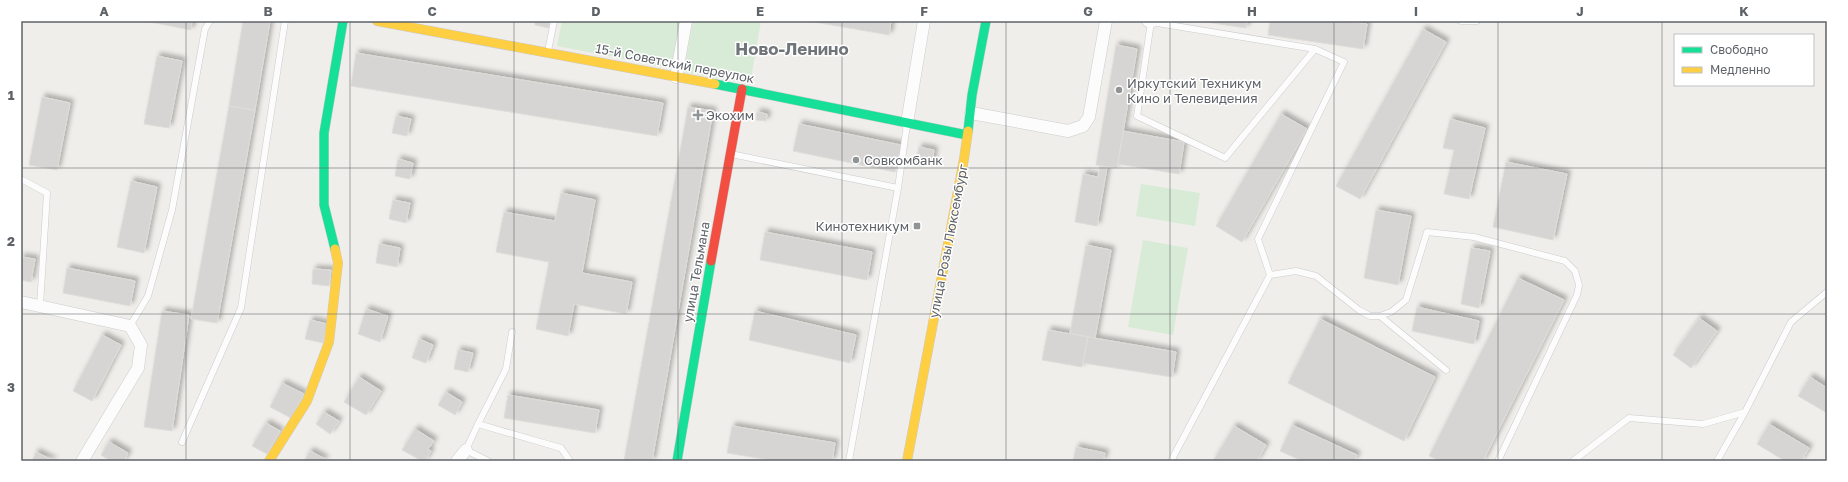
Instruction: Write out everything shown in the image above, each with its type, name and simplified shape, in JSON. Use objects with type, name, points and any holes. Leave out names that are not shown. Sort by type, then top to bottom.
[{"type":"street","points":[[269,461],[307,401],[329,342],[338,263],[324,205],[324,133],[342,21]]},
{"type":"street","name":"15-й Советский переулок","points":[[377,21],[415,25],[547,53],[676,76],[967,135]]},
{"type":"street","points":[[676,76],[686,21]]},
{"type":"street","points":[[907,123],[924,21]]},
{"type":"street","name":"улица Розы Люксембург","points":[[908,460],[971,113],[972,96],[986,21]]},
{"type":"street","points":[[971,113],[1068,131],[1083,126],[1089,117],[1106,21]]},
{"type":"street","name":"улица Тельмана","points":[[677,461],[729,154],[742,89]]},
{"type":"street","points":[[21,302],[130,326],[141,344],[138,368],[82,461]]},
{"type":"street","points":[[457,461],[466,450]]},
{"type":"lane","points":[[130,326],[148,296],[172,210],[205,29],[210,21]]},
{"type":"lane","points":[[182,442],[241,308],[285,21]]},
{"type":"lane","points":[[547,53],[554,21]]},
{"type":"lane","points":[[1171,461],[1270,275],[1258,240],[1344,62],[1315,49],[1150,21],[1137,116],[1225,158],[1315,49]]},
{"type":"lane","points":[[1461,21],[1477,21]]},
{"type":"lane","points":[[849,461],[898,188],[907,123]]},
{"type":"lane","points":[[729,154],[898,188]]},
{"type":"lane","points":[[21,179],[48,193],[40,306]]},
{"type":"lane","points":[[1270,275],[1296,271],[1316,276],[1359,310],[1370,316],[1380,316],[1391,312],[1406,300],[1427,232],[1474,237],[1565,261],[1575,271],[1579,285],[1578,294],[1498,461]]},
{"type":"lane","points":[[1717,461],[1745,412],[1791,322],[1827,292]]},
{"type":"lane","points":[[1380,316],[1446,370]]},
{"type":"lane","points":[[488,461],[466,450],[506,368],[512,332]]},
{"type":"lane","points":[[1573,461],[1629,418],[1703,424],[1745,412]]},
{"type":"lane","points":[[478,424],[561,448],[570,461]]},
{"type":"green space","points":[[562,21],[680,21],[671,68],[557,46]]},
{"type":"green space","points":[[693,21],[761,21],[750,84],[684,72]]},
{"type":"green space","points":[[1141,184],[1200,193],[1195,226],[1136,216]]},
{"type":"green space","points":[[1143,240],[1188,248],[1173,335],[1128,327]]},
{"type":"building","points":[[145,21],[192,21],[191,30]]},
{"type":"building","points":[[243,21],[270,21],[255,110],[229,106]]},
{"type":"building","points":[[535,21],[550,21],[549,28],[535,25]]},
{"type":"building","points":[[809,21],[891,21],[889,35]]},
{"type":"building","points":[[1199,21],[1247,21],[1246,28]]},
{"type":"building","points":[[1270,21],[1345,21],[1367,24],[1363,49],[1268,35]]},
{"type":"building","points":[[1423,29],[1446,42],[1360,199],[1336,186]]},
{"type":"building","name":"Иркутский Техникум Кино и Телевидения","points":[[1116,45],[1137,49],[1117,168],[1096,165]]},
{"type":"building","points":[[356,53],[663,103],[657,136],[351,86]]},
{"type":"building","points":[[157,56],[182,61],[169,128],[144,124]]},
{"type":"building","points":[[42,97],[70,103],[57,170],[29,165]]},
{"type":"building","points":[[229,106],[255,110],[217,323],[191,319]]},
{"type":"building","points":[[688,107],[713,111],[652,461],[624,461]]},
{"type":"building","points":[[757,112],[767,114],[766,121],[756,120]]},
{"type":"building","points":[[1281,114],[1307,129],[1242,242],[1216,226]]},
{"type":"building","points":[[396,116],[411,119],[407,136],[392,133]]},
{"type":"building","points":[[1450,119],[1485,128],[1469,199],[1444,194],[1454,150],[1443,148]]},
{"type":"building","points":[[799,124],[901,145],[895,172],[793,151]]},
{"type":"building","name":"Иркутский Техникум Кино и Телевидения","points":[[1123,131],[1184,142],[1179,174],[1118,164]]},
{"type":"building","points":[[919,147],[934,150],[932,164],[916,161]]},
{"type":"building","points":[[398,159],[413,163],[410,179],[395,176]]},
{"type":"building","points":[[1506,162],[1567,174],[1553,240],[1493,227]]},
{"type":"building","points":[[1100,166],[1107,167],[1097,226],[1075,222],[1083,174],[1098,177]]},
{"type":"building","points":[[131,181],[157,187],[144,253],[117,247]]},
{"type":"building","points":[[561,193],[595,200],[582,273],[632,282],[626,314],[574,304],[568,336],[536,329],[549,262],[496,252],[504,212],[555,221]]},
{"type":"building","points":[[393,200],[410,203],[406,223],[389,219]]},
{"type":"building","points":[[1376,210],[1411,216],[1398,285],[1364,278]]},
{"type":"building","points":[[765,232],[872,252],[867,280],[760,260]]},
{"type":"building","points":[[379,244],[400,248],[397,267],[376,263]]},
{"type":"building","points":[[1086,245],[1111,250],[1095,338],[1070,333]]},
{"type":"building","points":[[1471,248],[1490,251],[1479,308],[1461,304]]},
{"type":"building","points":[[21,257],[35,259],[31,282],[21,280]]},
{"type":"building","points":[[67,268],[135,281],[130,306],[63,293]]},
{"type":"building","points":[[313,269],[331,270],[329,286],[312,284]]},
{"type":"building","points":[[1518,278],[1564,300],[1483,461],[1440,461],[1429,456]]},
{"type":"building","points":[[1417,307],[1479,321],[1474,344],[1412,331]]},
{"type":"building","points":[[366,309],[388,316],[380,342],[358,334]]},
{"type":"building","points":[[162,311],[189,315],[172,431],[144,427]]},
{"type":"building","points":[[755,311],[856,335],[850,363],[749,340]]},
{"type":"building","points":[[1699,318],[1717,331],[1691,368],[1673,355]]},
{"type":"building","points":[[1320,319],[1435,377],[1404,441],[1288,383]]},
{"type":"building","points":[[310,320],[327,324],[323,343],[305,339]]},
{"type":"building","points":[[1048,330],[1088,337],[1082,367],[1042,360]]},
{"type":"building","points":[[102,335],[121,345],[92,401],[73,391]]},
{"type":"building","points":[[1088,337],[1176,352],[1172,377],[1083,363]]},
{"type":"building","points":[[419,339],[433,345],[426,363],[412,358]]},
{"type":"building","points":[[458,350],[473,353],[468,372],[454,369]]},
{"type":"building","points":[[359,377],[381,391],[366,415],[344,402]]},
{"type":"building","points":[[1810,377],[1827,388],[1827,413],[1798,396]]},
{"type":"building","points":[[282,383],[304,394],[291,418],[270,407]]},
{"type":"building","points":[[446,392],[462,402],[455,415],[438,405]]},
{"type":"building","points":[[508,395],[599,410],[595,433],[504,418]]},
{"type":"building","points":[[324,412],[339,421],[330,434],[316,424]]},
{"type":"building","points":[[266,423],[280,431],[267,454],[252,446]]},
{"type":"building","points":[[1769,424],[1809,448],[1801,461],[1785,461],[1757,444]]},
{"type":"building","points":[[1292,425],[1357,455],[1354,461],[1302,461],[1280,451]]},
{"type":"building","points":[[732,426],[835,443],[832,461],[775,461],[727,453]]},
{"type":"building","points":[[1234,426],[1266,445],[1257,461],[1213,461]]},
{"type":"building","points":[[415,429],[434,441],[428,449],[431,451],[425,461],[422,461],[402,450]]},
{"type":"building","points":[[109,442],[128,453],[124,461],[111,461],[101,455]]},
{"type":"building","points":[[1076,447],[1105,453],[1103,461],[1073,461]]},
{"type":"building","points":[[310,451],[325,459],[324,461],[304,461]]},
{"type":"building","points":[[36,452],[54,461],[32,461]]},
{"type":"traffic: fast","points":[[335,249],[324,205],[324,133],[343,21]]},
{"type":"traffic: fast","points":[[968,131],[972,95],[986,21]]},
{"type":"traffic: fast","points":[[715,84],[967,135]]},
{"type":"traffic: fast","points":[[677,461],[711,261]]},
{"type":"traffic: slow","points":[[377,21],[715,84]]},
{"type":"traffic: slow","points":[[907,461],[968,131]]},
{"type":"traffic: slow","points":[[269,461],[307,401],[329,342],[338,263],[335,249]]},
{"type":"traffic: jam","points":[[711,261],[742,89]]},
{"type":"place","name":"Иркутский Техникум Кино и Телевидения","points":[[1119,90]]},
{"type":"place","name":"Экохим","points":[[698,115]]},
{"type":"place","name":"Совкомбанк","points":[[856,160]]},
{"type":"place","name":"Кинотехникум","points":[[917,226]]},
{"type":"district","name":"Ново-Ленино","points":[[792,49]]}]
